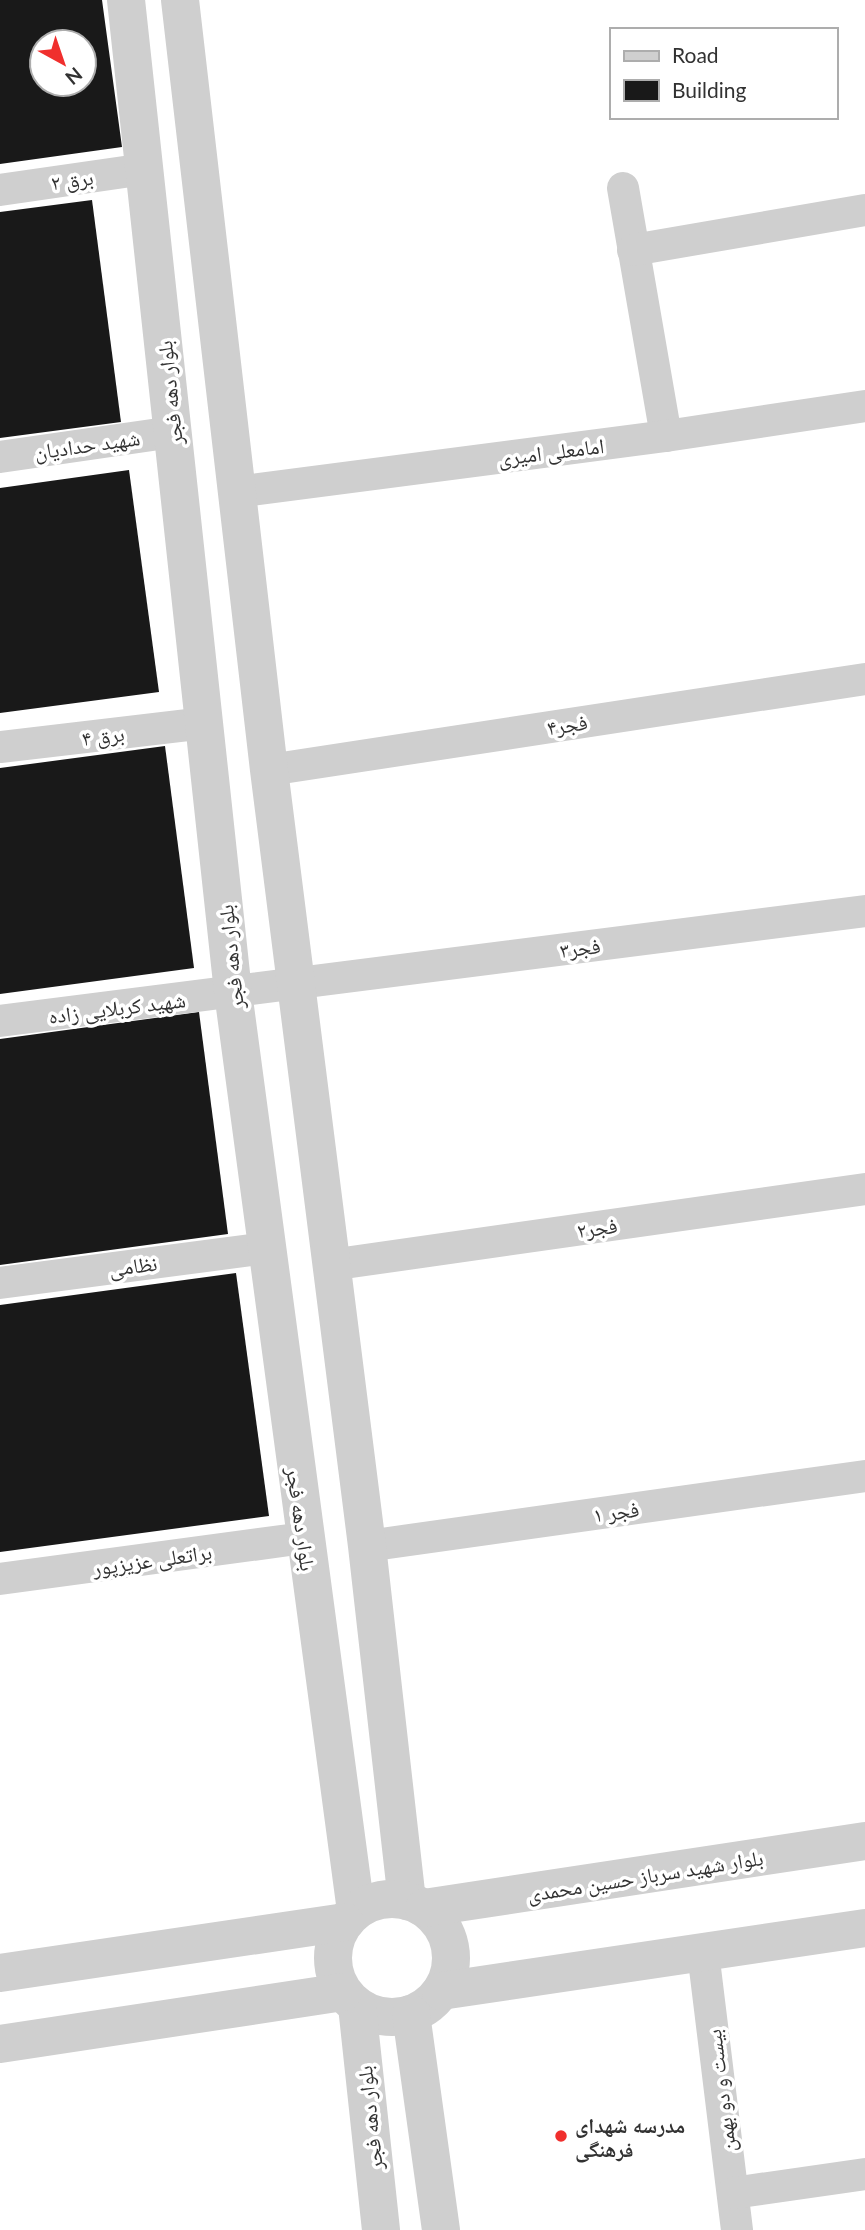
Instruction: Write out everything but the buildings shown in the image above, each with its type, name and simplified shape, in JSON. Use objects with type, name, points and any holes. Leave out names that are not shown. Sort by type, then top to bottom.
[{"type":"street","name":"بلوار دهه فجر","points":[[126,0],[233,992],[351,1917]]},
{"type":"street","points":[[180,0],[236,492],[330,1265],[415,1905]]},
{"type":"street","name":"برق ۲","points":[[0,190],[145,169]]},
{"type":"street","points":[[623,188],[666,436]]},
{"type":"street","points":[[633,250],[865,210]]},
{"type":"street","name":"امامعلی امیری","points":[[236,492],[666,436],[865,406]]},
{"type":"street","name":"شهید حدادیان","points":[[0,457],[173,432]]},
{"type":"street","name":"فجر۴","points":[[269,770],[865,678]]},
{"type":"street","name":"برق ۴","points":[[0,747],[205,723]]},
{"type":"street","name":"فجر۳","points":[[233,992],[865,911]]},
{"type":"street","name":"شهید کربلایی زاده","points":[[0,1021],[233,992]]},
{"type":"street","name":"فجر۲","points":[[330,1265],[865,1189]]},
{"type":"street","name":"نظامی","points":[[0,1283],[267,1248]]},
{"type":"street","name":"فجر ۱","points":[[367,1546],[865,1476]]},
{"type":"street","name":"براتعلی عزیزپور","points":[[0,1579],[304,1538]]},
{"type":"street","name":"بلوار شهید سرباز حسین محمدی","points":[[415,1905],[865,1841]]},
{"type":"street","points":[[441,2230],[426,2002],[449,1974],[451,1956],[447,1937],[438,1921],[415,1905],[389,1899],[372,1903],[351,1917],[336,1938],[333,1956],[335,1975],[350,1999],[374,2015],[393,2017],[426,2002],[704,1952],[865,1928]]},
{"type":"street","points":[[0,1973],[351,1917]]},
{"type":"street","name":"بیست و دو بهمن","points":[[704,1952],[737,2230]]},
{"type":"street","name":"بلوار دهه فجر","points":[[350,1999],[381,2230]]},
{"type":"street","points":[[0,2044],[350,1999]]},
{"type":"street","points":[[733,2193],[865,2174]]},
{"type":"place","name":"مدرسه شهدای فرهنگی","points":[[561,2136]]}]
